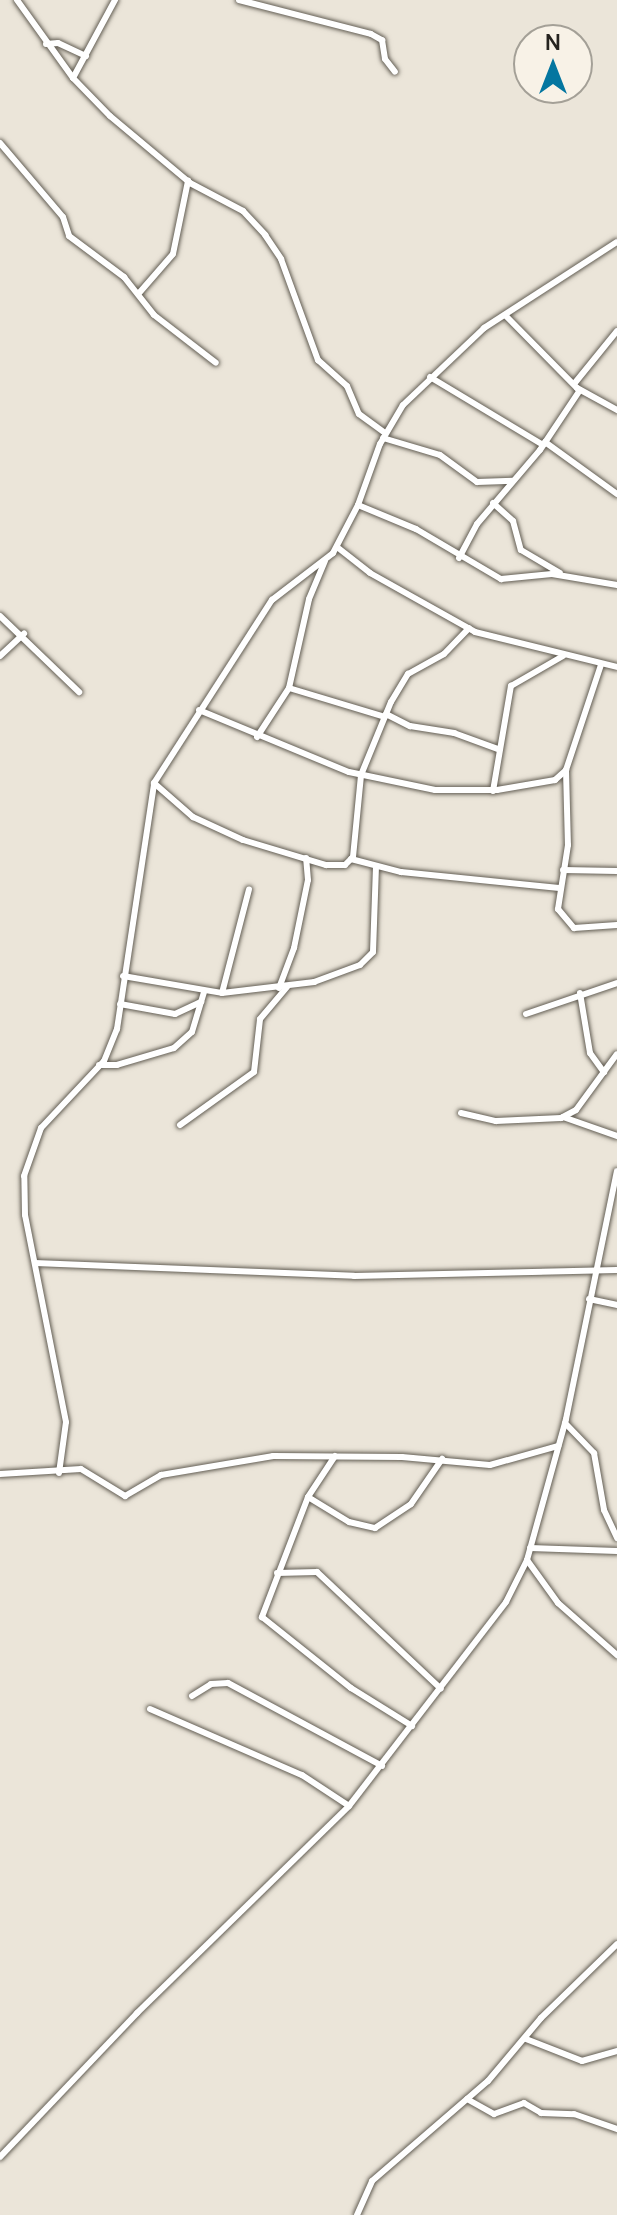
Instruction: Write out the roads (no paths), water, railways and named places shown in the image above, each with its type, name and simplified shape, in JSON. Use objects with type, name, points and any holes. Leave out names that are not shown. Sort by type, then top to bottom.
[{"type":"street","points":[[17,0],[73,78],[188,181],[243,211],[276,249],[318,360],[347,386],[359,414],[384,436],[440,455],[477,482],[513,481]]},
{"type":"street","points":[[73,78],[115,0]]},
{"type":"street","points":[[239,0],[371,34],[382,40],[385,59],[395,72]]},
{"type":"street","points":[[46,44],[58,43],[86,56]]},
{"type":"street","points":[[0,143],[63,217],[69,236],[140,292],[154,315],[216,363]]},
{"type":"street","points":[[140,292],[173,254],[188,181]]},
{"type":"street","points":[[59,1473],[66,1422],[23,1198],[30,1157],[51,1113],[99,1065],[117,1029],[154,783],[272,600],[285,584],[326,559],[337,547],[358,505],[384,436],[430,377],[505,315],[617,242]]},
{"type":"street","points":[[505,315],[580,390],[617,410]]},
{"type":"street","points":[[574,384],[617,331]]},
{"type":"street","points":[[430,377],[544,444],[617,494]]},
{"type":"street","points":[[459,558],[493,503],[544,444],[580,390]]},
{"type":"street","points":[[493,503],[513,521],[521,550],[564,575]]},
{"type":"street","points":[[358,505],[416,529],[459,558],[501,579],[564,575],[617,585]]},
{"type":"street","points":[[337,547],[370,573],[469,628],[601,665],[615,667],[617,656]]},
{"type":"street","points":[[257,737],[289,688],[309,599],[326,559]]},
{"type":"street","points":[[0,616],[24,634],[79,692]]},
{"type":"street","points":[[351,859],[361,775],[385,715],[408,674],[444,654],[469,628]]},
{"type":"street","points":[[0,656],[24,634]]},
{"type":"street","points":[[493,791],[511,686],[563,656]]},
{"type":"street","points":[[601,665],[566,770],[569,801],[558,909],[566,923],[574,928],[617,925]]},
{"type":"street","points":[[289,688],[385,715],[410,726],[454,733],[498,749]]},
{"type":"street","points":[[199,710],[257,737],[361,775],[435,790],[493,791],[555,780],[566,770]]},
{"type":"street","points":[[154,783],[193,817],[243,840],[306,858],[337,866],[351,859],[376,868],[559,888]]},
{"type":"street","points":[[180,1125],[254,1072],[260,1019],[283,987],[294,948],[308,880],[306,858]]},
{"type":"street","points":[[123,976],[222,993],[283,987],[360,965],[372,955],[376,868]]},
{"type":"street","points":[[563,870],[617,871]]},
{"type":"street","points":[[222,993],[249,889]]},
{"type":"street","points":[[526,1014],[580,993],[617,983]]},
{"type":"street","points":[[99,1065],[117,1065],[174,1048],[192,1032],[204,992]]},
{"type":"street","points":[[580,993],[590,1053],[604,1072]]},
{"type":"street","points":[[120,1004],[175,1014],[201,1002]]},
{"type":"street","points":[[461,1113],[524,1123],[563,1117],[576,1110],[617,1054]]},
{"type":"street","points":[[563,1117],[617,1136]]},
{"type":"street","points":[[0,2157],[137,2013],[349,1806],[506,1602],[527,1560],[565,1423],[593,1271],[617,1171]]},
{"type":"street","points":[[35,1263],[354,1276],[617,1270]]},
{"type":"street","points":[[589,1299],[617,1305]]},
{"type":"street","points":[[565,1423],[594,1453],[604,1510],[617,1538]]},
{"type":"street","points":[[0,1474],[59,1473],[81,1469],[125,1496],[161,1475],[273,1456],[442,1459],[490,1465],[558,1446]]},
{"type":"street","points":[[335,1456],[308,1497],[262,1609],[265,1621],[351,1688],[412,1726]]},
{"type":"street","points":[[308,1497],[349,1522],[375,1528],[411,1504],[442,1459]]},
{"type":"street","points":[[530,1548],[617,1551]]},
{"type":"street","points":[[527,1560],[558,1603],[617,1655]]},
{"type":"street","points":[[277,1573],[317,1572],[441,1689]]},
{"type":"street","points":[[192,1696],[211,1684],[228,1683],[382,1766]]},
{"type":"street","points":[[150,1709],[302,1775],[349,1806]]},
{"type":"street","points":[[357,2215],[372,2181],[467,2099],[526,2039],[541,2018],[617,1944]]},
{"type":"street","points":[[526,2039],[582,2061],[617,2051]]},
{"type":"street","points":[[467,2099],[494,2114],[524,2103],[541,2113],[574,2114],[617,2129]]}]
